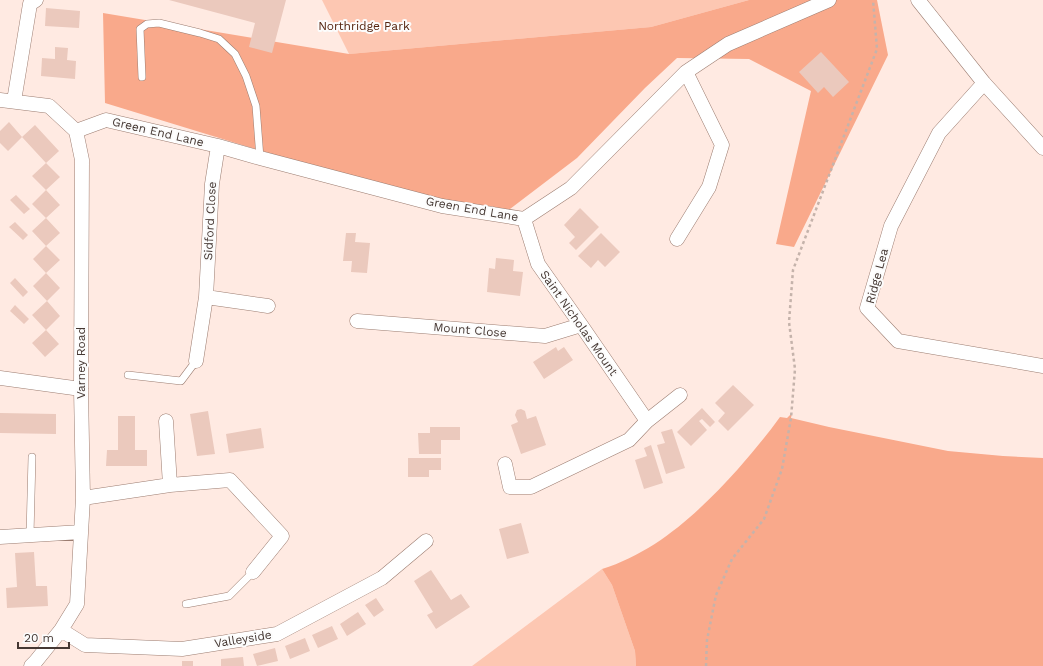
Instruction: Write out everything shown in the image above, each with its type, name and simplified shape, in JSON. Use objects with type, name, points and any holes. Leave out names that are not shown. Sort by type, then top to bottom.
[{"type":"street","points":[[36,0],[30,4],[7,101],[50,106],[76,130]]},
{"type":"street","name":"Green End Lane","points":[[76,130],[106,120],[218,146],[442,206],[524,218],[571,188],[686,72],[728,44],[828,0]]},
{"type":"street","points":[[918,0],[984,83],[1043,148]]},
{"type":"street","points":[[677,239],[709,187],[722,145],[686,72]]},
{"type":"street","name":"Ridge Lea","points":[[984,83],[939,134],[935,141],[891,226],[867,308],[898,341],[1043,366]]},
{"type":"street","name":"Varney Road","points":[[31,666],[61,630],[77,604],[82,498],[82,160],[76,130]]},
{"type":"street","name":"Sidford Close","points":[[196,361],[206,297],[212,184],[218,146]]},
{"type":"street","name":"Saint Nicholas Mount","points":[[524,218],[538,264],[647,420]]},
{"type":"street","points":[[206,297],[268,306]]},
{"type":"street","name":"Mount Close","points":[[357,321],[545,336],[582,325]]},
{"type":"street","points":[[0,378],[81,389]]},
{"type":"street","points":[[505,464],[510,486],[531,487],[629,440],[647,420],[680,395]]},
{"type":"street","points":[[166,421],[170,485]]},
{"type":"street","points":[[82,498],[170,485],[230,480],[282,536],[253,572]]},
{"type":"street","points":[[0,537],[81,532]]},
{"type":"street","name":"Valleyside","points":[[61,630],[85,644],[182,649],[277,634],[382,578],[426,541]]},
{"type":"lane","points":[[142,77],[140,29],[147,24],[159,23],[219,39],[235,54],[246,76],[256,106],[260,158]]},
{"type":"lane","points":[[128,375],[181,382],[196,361]]},
{"type":"lane","points":[[30,535],[32,457]]},
{"type":"lane","points":[[186,604],[229,596],[253,572]]},
{"type":"path","points":[[706,666],[707,640],[716,595],[732,559],[764,519],[782,469],[791,418],[795,369],[789,322],[794,270],[877,49],[873,0]]},
{"type":"green space","name":"Northridge Park","points":[[322,0],[749,0],[651,27],[349,54]]},
{"type":"green space","points":[[602,569],[612,585],[635,651],[636,666],[472,666]]},
{"type":"shaded area","points":[[749,0],[877,0],[888,55],[794,247],[776,244],[811,91],[749,59],[677,58],[645,88],[577,158],[506,212],[393,191],[105,103],[103,13],[349,54],[651,27]]},
{"type":"shaded area","points":[[792,413],[791,418],[948,451],[1043,458],[1043,666],[636,666],[635,651],[612,585],[602,569],[622,562],[641,552],[659,541],[693,515],[724,485],[780,417],[787,418]]},
{"type":"building","points":[[169,0],[286,0],[272,53],[249,47],[255,23]]},
{"type":"building","points":[[46,8],[80,11],[79,28],[45,26]]},
{"type":"building","points":[[55,47],[68,48],[67,60],[76,61],[75,79],[41,76],[42,58],[55,59]]},
{"type":"building","points":[[821,52],[849,82],[833,97],[824,87],[818,93],[799,72]]},
{"type":"building","points":[[9,122],[22,137],[8,151],[0,143],[0,131]]},
{"type":"building","points":[[35,125],[59,151],[46,163],[22,137]]},
{"type":"building","points":[[46,163],[60,177],[46,190],[32,176]]},
{"type":"building","points":[[46,190],[60,205],[46,218],[32,204]]},
{"type":"building","points":[[16,195],[30,209],[24,214],[10,200]]},
{"type":"building","points":[[580,208],[599,227],[576,250],[569,243],[575,237],[564,225]]},
{"type":"building","points":[[46,218],[60,233],[46,246],[32,231]]},
{"type":"building","points":[[15,222],[28,235],[23,240],[9,227]]},
{"type":"building","points":[[346,233],[356,233],[355,242],[370,243],[367,273],[351,272],[352,261],[343,261]]},
{"type":"building","points":[[601,233],[620,252],[605,267],[598,260],[591,268],[578,256]]},
{"type":"building","points":[[46,246],[60,260],[46,273],[33,259]]},
{"type":"building","points":[[496,258],[514,260],[513,271],[523,272],[520,296],[487,292],[489,268],[495,269]]},
{"type":"building","points":[[46,273],[60,288],[47,301],[33,286]]},
{"type":"building","points":[[15,278],[28,292],[23,297],[10,283]]},
{"type":"building","points":[[47,301],[60,316],[46,330],[32,315]]},
{"type":"building","points":[[15,305],[29,319],[24,324],[10,311]]},
{"type":"building","points":[[46,330],[59,344],[45,357],[32,343]]},
{"type":"building","points":[[556,347],[558,351],[564,347],[573,360],[544,379],[533,362]]},
{"type":"building","points":[[733,385],[754,405],[728,431],[718,421],[725,413],[715,403]]},
{"type":"building","points":[[702,408],[715,422],[710,427],[702,419],[699,421],[707,430],[691,446],[677,432]]},
{"type":"building","points":[[521,409],[525,411],[527,419],[536,416],[546,445],[521,454],[511,425],[518,422],[515,415],[517,410]]},
{"type":"building","points":[[208,411],[215,454],[197,456],[190,414]]},
{"type":"building","points":[[0,413],[56,414],[56,434],[0,433]]},
{"type":"building","points":[[118,416],[135,416],[135,450],[147,450],[147,466],[106,466],[107,450],[118,450]]},
{"type":"building","points":[[430,427],[460,427],[460,440],[441,440],[441,454],[419,454],[418,433],[430,433]]},
{"type":"building","points":[[261,428],[264,448],[229,453],[226,434]]},
{"type":"building","points":[[672,429],[685,468],[666,474],[657,445],[665,443],[661,432]]},
{"type":"building","points":[[651,445],[663,483],[644,489],[635,460],[647,456],[644,448]]},
{"type":"building","points":[[408,458],[441,458],[441,470],[429,470],[429,477],[408,477]]},
{"type":"building","points":[[521,523],[529,553],[507,559],[499,529]]},
{"type":"building","points":[[34,552],[36,586],[47,586],[48,606],[7,608],[6,588],[17,587],[15,553]]},
{"type":"building","points":[[431,570],[451,600],[461,594],[470,607],[436,629],[427,615],[433,612],[414,581]]},
{"type":"building","points":[[376,598],[384,610],[374,617],[365,605]]},
{"type":"building","points":[[358,612],[366,624],[347,636],[340,624]]},
{"type":"building","points":[[332,626],[338,639],[318,648],[312,635]]},
{"type":"building","points":[[305,638],[310,651],[290,659],[285,646]]},
{"type":"building","points":[[275,648],[278,661],[257,666],[253,654]]},
{"type":"building","points":[[243,657],[244,666],[221,666],[221,659]]},
{"type":"building","points":[[182,661],[193,661],[193,666],[182,666]]}]
